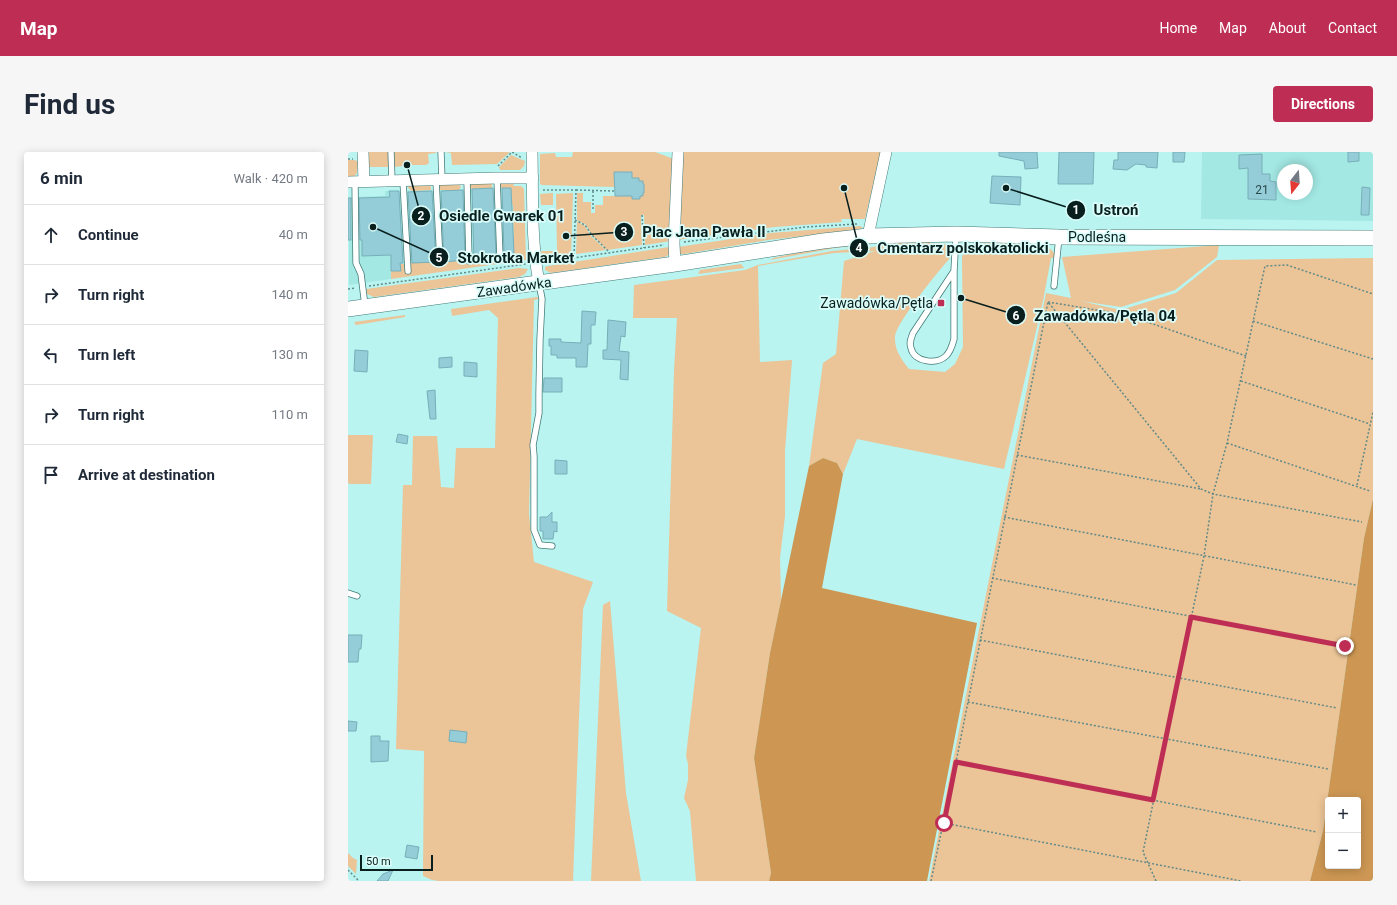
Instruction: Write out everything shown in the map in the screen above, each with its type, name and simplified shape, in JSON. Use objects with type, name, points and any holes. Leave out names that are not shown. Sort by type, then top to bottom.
[{"type":"main road","name":"Podleśna","points":[[750,253],[823,241],[868,236],[956,234],[1059,237],[1373,238]]},
{"type":"main road","name":"Zawadówka","points":[[348,309],[539,284],[750,253]]},
{"type":"street","points":[[363,152],[356,182],[533,178]]},
{"type":"street","points":[[675,264],[674,243],[678,152]]},
{"type":"street","points":[[868,236],[886,152]]},
{"type":"street","points":[[529,156],[533,178],[535,263],[539,284]]},
{"type":"lane","points":[[391,152],[392,181]]},
{"type":"lane","points":[[440,262],[439,180],[441,152]]},
{"type":"lane","points":[[497,178],[500,258]]},
{"type":"lane","points":[[467,179],[469,261]]},
{"type":"lane","points":[[403,181],[408,271]]},
{"type":"lane","points":[[356,182],[356,263],[361,274],[365,306]]},
{"type":"lane","points":[[954,271],[913,333],[910,341],[911,350],[915,356],[922,360],[931,362],[939,361],[945,357],[951,349],[954,340],[954,271],[956,234]]},
{"type":"lane","points":[[1054,286],[1059,237]]},
{"type":"lane","points":[[539,284],[542,299],[539,413],[533,445],[534,530],[540,545],[552,546]]},
{"type":"lane","points":[[348,593],[358,596]]},
{"type":"path","points":[[498,166],[512,152],[529,156]]},
{"type":"path","points":[[539,190],[614,191]]},
{"type":"path","points":[[574,258],[576,190]]},
{"type":"path","points":[[593,190],[593,209]]},
{"type":"path","points":[[642,215],[644,248]]},
{"type":"path","points":[[575,220],[585,225],[599,243],[609,252]]},
{"type":"path","points":[[348,289],[767,231],[858,224]]},
{"type":"path","points":[[1156,881],[1143,852],[1204,556],[1213,494],[1241,381],[1265,266],[1287,264],[1373,294]]},
{"type":"path","points":[[1048,302],[1127,315],[1246,356]]},
{"type":"path","points":[[931,881],[944,823],[1048,302]]},
{"type":"path","points":[[1048,302],[1201,489]]},
{"type":"path","points":[[1253,320],[1373,359]]},
{"type":"path","points":[[1241,381],[1370,424]]},
{"type":"path","points":[[1357,485],[1373,412]]},
{"type":"path","points":[[1226,443],[1357,485],[1370,491]]},
{"type":"path","points":[[1017,455],[1201,489],[1213,494],[1362,522]]},
{"type":"path","points":[[1004,517],[1356,585]]},
{"type":"path","points":[[992,578],[1345,646]]},
{"type":"path","points":[[980,640],[1338,708]]},
{"type":"path","points":[[967,702],[1328,769]]},
{"type":"path","points":[[956,762],[1317,832]]},
{"type":"path","points":[[944,823],[1241,881]]},
{"type":"path","points":[[348,870],[359,881]]},
{"type":"shaded area","points":[[368,152],[388,152],[388,167],[370,167],[368,165]]},
{"type":"shaded area","points":[[393,152],[436,153],[428,154],[429,163],[426,165],[404,164],[404,166],[394,167]]},
{"type":"shaded area","points":[[445,152],[510,152],[497,164],[452,165],[451,153]]},
{"type":"shaded area","points":[[573,152],[655,152],[674,159],[671,241],[645,245],[644,215],[641,215],[642,245],[607,250],[592,235],[586,225],[577,220],[577,193],[583,193],[583,202],[591,202],[591,213],[595,213],[595,205],[603,205],[603,196],[632,196],[632,199],[644,193],[644,184],[642,181],[639,181],[639,178],[632,178],[632,172],[614,172],[614,187],[540,184],[540,154],[555,153],[556,157],[572,157]]},
{"type":"shaded area","points":[[682,152],[881,152],[865,219],[841,219],[842,222],[775,227],[677,240]]},
{"type":"shaded area","points":[[1202,152],[1373,152],[1373,221],[1201,219]]},
{"type":"shaded area","points":[[511,155],[525,161],[524,166],[520,170],[500,170],[499,167]]},
{"type":"shaded area","points":[[348,160],[355,160],[358,162],[357,173],[353,178],[348,178]]},
{"type":"shaded area","points":[[492,183],[492,188],[471,189],[469,184]]},
{"type":"shaded area","points":[[499,183],[513,183],[514,186],[521,186],[524,189],[526,260],[391,279],[391,271],[400,271],[400,264],[404,264],[405,271],[411,271],[411,263],[497,260],[504,254],[514,254],[513,205],[511,205],[511,188],[499,188]]},
{"type":"shaded area","points":[[459,184],[461,187],[459,190],[438,190],[438,186],[440,185]]},
{"type":"shaded area","points":[[409,185],[429,185],[431,190],[412,191],[408,188]]},
{"type":"shaded area","points":[[511,188],[511,205],[513,205],[514,254],[504,254],[497,260],[411,263],[411,271],[404,271],[400,264],[401,271],[391,271],[391,279],[349,285],[349,197],[385,196],[385,191]]},
{"type":"shaded area","points":[[553,193],[553,205],[541,205],[540,194]]},
{"type":"shaded area","points":[[573,193],[571,255],[542,259],[541,251],[557,251],[556,194]]},
{"type":"shaded area","points":[[577,221],[585,226],[591,236],[606,250],[576,254]]},
{"type":"shaded area","points":[[860,226],[863,228],[768,240],[684,254],[680,254],[678,247],[770,233]]},
{"type":"shaded area","points":[[895,240],[930,241],[930,243],[945,244],[949,248],[951,257],[910,308],[897,329],[895,336],[897,350],[909,369],[945,372],[955,364],[963,347],[962,257],[966,247],[972,244],[1010,242],[1029,243],[1048,246],[1054,253],[1055,258],[1051,258],[1043,301],[1004,469],[857,439],[843,474],[837,463],[823,458],[809,466],[823,363],[836,354],[844,261],[875,251],[834,253],[758,266],[760,362],[792,360],[785,451],[785,516],[780,558],[781,600],[770,653],[754,758],[771,873],[769,881],[696,881],[690,811],[684,798],[688,780],[688,764],[686,756],[701,628],[667,611],[677,318],[633,318],[634,285],[745,270],[758,265],[832,251],[874,247]]},
{"type":"shaded area","points":[[872,243],[770,260],[773,258],[820,248]]},
{"type":"shaded area","points":[[1219,245],[1217,257],[1175,290],[1121,307],[1080,301],[1121,310],[1176,293],[1217,260],[1373,258],[1373,499],[1364,538],[1328,797],[1325,797],[1323,831],[1310,881],[929,881],[1046,293],[1071,298],[1062,257]]},
{"type":"shaded area","points":[[669,247],[671,249],[670,254],[665,257],[551,273],[545,270],[545,267],[548,266]]},
{"type":"shaded area","points":[[741,264],[744,268],[698,274],[700,270]]},
{"type":"shaded area","points":[[519,268],[528,269],[525,274],[519,277],[374,297],[367,294],[366,289]]},
{"type":"shaded area","points":[[537,297],[539,299],[534,300],[529,514],[534,562],[593,582],[583,609],[573,881],[432,880],[423,876],[424,751],[396,749],[403,485],[412,485],[413,436],[437,436],[441,487],[454,488],[456,448],[495,448],[498,318],[489,310],[452,316],[451,309]]},
{"type":"shaded area","points":[[405,315],[405,317],[356,325],[354,322]]},
{"type":"shaded area","points":[[348,435],[373,435],[371,484],[348,483]]},
{"type":"shaded area","points":[[823,458],[837,463],[843,474],[822,588],[977,623],[927,881],[769,881],[771,873],[754,758],[770,653],[809,466]]},
{"type":"shaded area","points":[[1373,499],[1373,881],[1310,881],[1323,831],[1325,817],[1325,869],[1361,869],[1361,797],[1328,797],[1364,538]]},
{"type":"shaded area","points":[[610,601],[626,793],[641,881],[591,881],[603,605]]},
{"type":"shaded area","points":[[348,853],[357,860],[356,874],[348,866]]},
{"type":"building","points":[[999,152],[1037,152],[1038,168],[1025,169],[1024,161],[999,156]]},
{"type":"building","points":[[1059,152],[1094,152],[1093,184],[1058,184]]},
{"type":"building","points":[[1118,152],[1158,152],[1157,168],[1136,164],[1127,170],[1113,169],[1114,160],[1118,160]]},
{"type":"building","points":[[1173,152],[1185,152],[1184,162],[1173,162]]},
{"type":"building","points":[[1348,152],[1359,152],[1359,161],[1348,162]]},
{"type":"building","points":[[1262,154],[1262,174],[1270,174],[1270,181],[1276,182],[1276,200],[1248,199],[1248,168],[1239,169],[1239,155]]},
{"type":"building","points":[[614,172],[632,172],[632,178],[639,178],[639,181],[643,181],[643,196],[640,196],[640,199],[632,199],[632,196],[615,196]]},
{"type":"building","points":[[992,176],[1021,177],[1020,205],[990,203]]},
{"type":"building","points":[[1362,187],[1370,188],[1369,215],[1361,215]]},
{"type":"building","points":[[493,188],[496,255],[493,255],[493,260],[474,261],[472,189]]},
{"type":"building","points":[[502,188],[511,188],[514,254],[504,254]]},
{"type":"building","points":[[463,190],[465,260],[444,262],[441,191]]},
{"type":"building","points":[[389,191],[399,191],[403,263],[400,263],[401,271],[391,271],[391,255],[362,256],[359,198],[390,197]]},
{"type":"building","points":[[432,191],[436,262],[412,263],[408,192]]},
{"type":"building","points":[[348,198],[351,198],[351,240],[348,240]]},
{"type":"building","points":[[582,311],[596,312],[595,325],[591,325],[591,344],[588,344],[587,367],[576,367],[576,358],[557,358],[557,355],[551,355],[549,339],[561,339],[561,342],[581,343]]},
{"type":"building","points":[[608,320],[626,322],[625,337],[621,336],[619,351],[629,352],[628,380],[620,379],[621,360],[603,359],[603,350],[607,350]]},
{"type":"building","points":[[355,350],[368,351],[367,372],[354,371]]},
{"type":"building","points":[[452,357],[452,367],[439,368],[439,358]]},
{"type":"building","points":[[464,362],[477,363],[477,377],[464,376]]},
{"type":"building","points":[[544,378],[562,378],[562,392],[543,392]]},
{"type":"building","points":[[435,390],[436,419],[430,419],[427,391]]},
{"type":"building","points":[[398,434],[408,436],[407,444],[396,442]]},
{"type":"building","points":[[555,460],[567,461],[567,474],[555,474]]},
{"type":"building","points":[[552,512],[552,522],[557,522],[557,532],[554,531],[553,539],[543,539],[543,531],[540,531],[540,517],[547,517]]},
{"type":"building","points":[[348,635],[362,635],[358,662],[348,662]]},
{"type":"building","points":[[348,721],[357,722],[356,731],[348,731]]},
{"type":"building","points":[[450,730],[467,732],[466,743],[449,741]]},
{"type":"building","points":[[371,736],[380,736],[380,741],[389,741],[388,761],[371,762]]},
{"type":"building","points":[[407,845],[419,847],[417,859],[405,857]]},
{"type":"building","points":[[393,870],[388,881],[377,881],[383,874]]},
{"type":"place","name":"Osiedle Gwarek 01","points":[[407,165]]},
{"type":"place","name":"Cmentarz polskokatolicki","points":[[844,188]]},
{"type":"place","name":"Ustroń","points":[[1006,188]]},
{"type":"place","name":"Stokrotka Market","points":[[373,227]]},
{"type":"place","name":"Plac Jana Pawła II","points":[[566,236]]},
{"type":"place","name":"Zawadówka/Pętla 04","points":[[961,298]]},
{"type":"place","name":"Zawadówka/Pętla","points":[[941,303]]},
{"type":"route","points":[[944,823],[956,762],[1153,800],[1191,617],[1345,646]]}]
